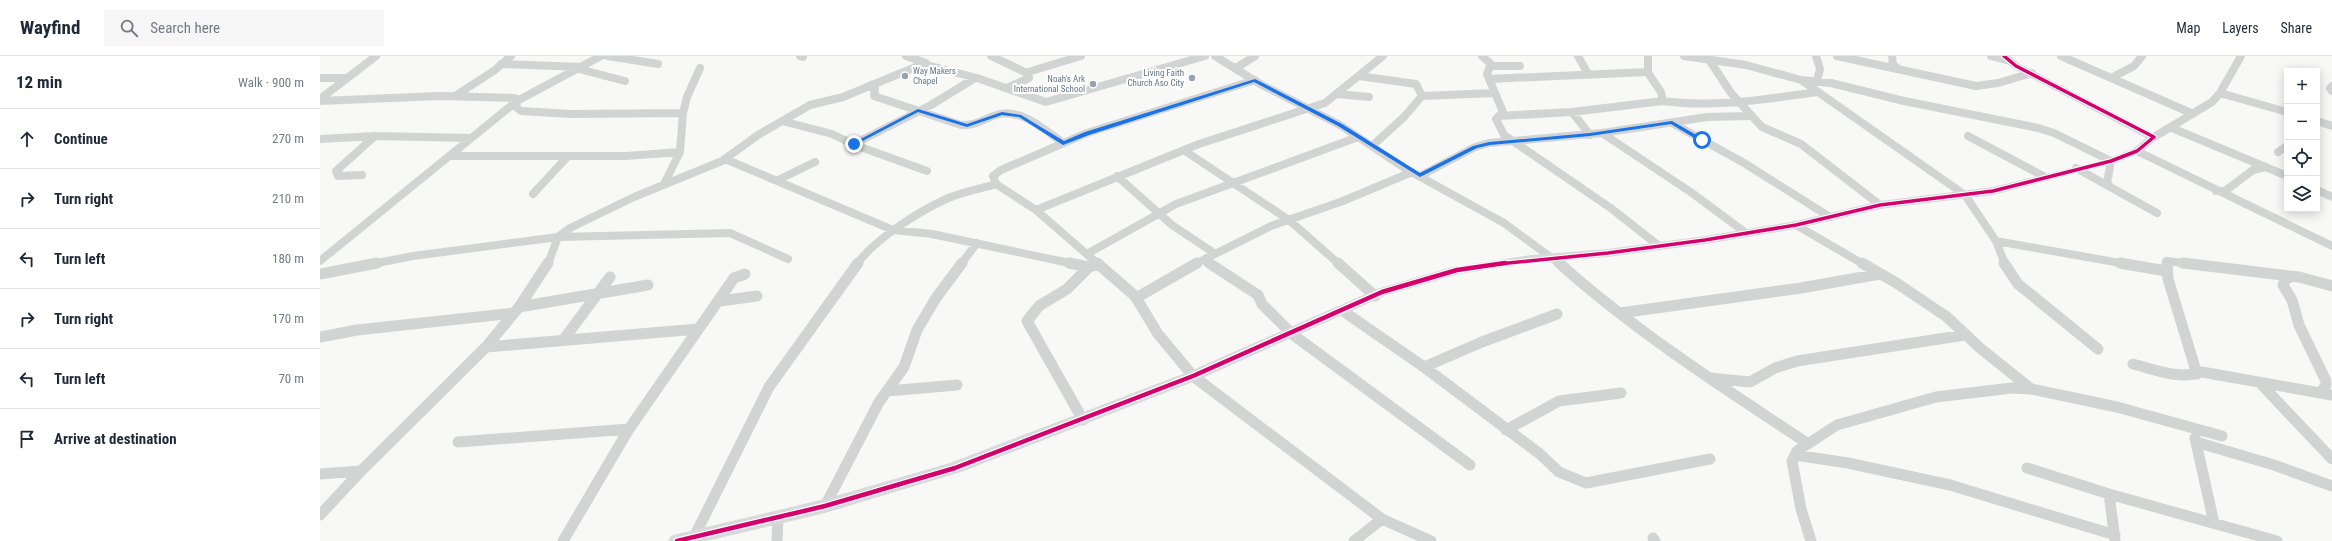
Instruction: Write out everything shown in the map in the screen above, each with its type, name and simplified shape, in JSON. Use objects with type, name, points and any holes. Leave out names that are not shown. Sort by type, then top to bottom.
[{"type":"street","points":[[321,99],[376,56]]},
{"type":"street","points":[[455,96],[511,56]]},
{"type":"street","points":[[320,261],[517,101],[601,56]]},
{"type":"street","points":[[608,56],[658,64]]},
{"type":"street","points":[[906,56],[926,64],[976,78],[1050,102],[1205,56]]},
{"type":"street","points":[[991,56],[1029,74]]},
{"type":"street","points":[[1007,88],[1029,78],[1028,72],[1081,56]]},
{"type":"street","points":[[1215,56],[1358,137],[1416,174],[1504,223],[1552,257],[1590,291],[1709,378],[1807,443]]},
{"type":"street","points":[[1236,68],[1255,56]]},
{"type":"street","points":[[1036,210],[1118,176],[1185,151],[1325,103],[1383,56]]},
{"type":"street","points":[[1482,56],[1491,66],[1520,66]]},
{"type":"street","points":[[1578,56],[1588,74]]},
{"type":"street","points":[[1648,56],[1648,72],[1661,92],[1663,101]]},
{"type":"street","points":[[1684,56],[1710,61],[1746,65],[1801,80],[1817,81],[2043,129],[2111,161]]},
{"type":"street","points":[[1742,56],[1746,65]]},
{"type":"street","points":[[1816,56],[1820,69],[1817,81]]},
{"type":"street","points":[[1837,56],[1857,58],[1976,86],[1998,83],[2032,73]]},
{"type":"street","points":[[1892,56],[1893,65],[1899,69]]},
{"type":"street","points":[[1991,56],[2007,59],[2154,137]]},
{"type":"street","points":[[2061,56],[2113,77],[2191,113]]},
{"type":"street","points":[[2113,77],[2134,66],[2142,56]]},
{"type":"street","points":[[676,541],[692,540],[825,506],[955,468],[1083,420],[1193,376],[1292,334],[1375,296],[1457,270],[1552,257],[1608,253],[1796,226],[1880,205],[1992,190],[2076,168],[2111,161],[2137,151],[2154,137],[2172,128],[2191,113],[2212,102],[2220,93],[2241,56]]},
{"type":"street","points":[[1710,61],[1731,93],[1742,103],[1750,116],[1766,130],[1801,144],[1880,205]]},
{"type":"street","points":[[501,64],[580,68],[625,81]]},
{"type":"street","points":[[320,516],[361,471],[486,347],[516,310],[549,262],[558,237],[570,228],[664,184],[725,159],[782,121],[810,105],[831,101],[855,92],[873,89],[926,64]]},
{"type":"street","points":[[1491,66],[1487,73],[1503,112],[1496,119],[1504,135],[1612,209],[1659,246]]},
{"type":"street","points":[[664,184],[680,152],[683,113],[687,97],[700,68]]},
{"type":"street","points":[[1490,80],[1648,72]]},
{"type":"street","points":[[1359,76],[1416,84],[1422,96]]},
{"type":"street","points":[[320,78],[347,78]]},
{"type":"street","points":[[854,144],[918,110],[941,101],[976,78]]},
{"type":"street","points":[[1255,80],[1087,133],[1001,170],[993,176],[996,184],[1036,210],[1087,254],[1094,265],[1136,298],[1158,334],[1193,376],[1382,519],[1431,541]]},
{"type":"street","points":[[1801,80],[1965,194],[1996,241],[2007,270],[2018,284],[2098,349]]},
{"type":"street","points":[[2332,86],[2330,88],[2332,91]]},
{"type":"street","points":[[873,89],[874,96],[967,126],[1002,113],[1021,116],[1063,143]]},
{"type":"street","points":[[1499,116],[1572,112],[1663,101],[1685,104],[1742,103],[1818,92]]},
{"type":"street","points":[[1372,146],[1404,117],[1422,96],[1494,93]]},
{"type":"street","points":[[2220,93],[2284,111]]},
{"type":"street","points":[[1338,94],[1369,97]]},
{"type":"street","points":[[321,99],[455,96],[515,98],[517,101]]},
{"type":"street","points":[[517,101],[516,107],[521,110],[564,114],[683,113]]},
{"type":"street","points":[[1572,112],[1590,135]]},
{"type":"street","points":[[1136,298],[1210,256],[1289,220],[1416,174],[1475,147],[1498,142],[1515,142],[1590,135],[1707,117],[1750,116]]},
{"type":"street","points":[[782,121],[832,134],[927,172]]},
{"type":"street","points":[[2320,122],[2332,126]]},
{"type":"street","points":[[1672,123],[1788,190],[1830,217]]},
{"type":"street","points":[[2172,128],[2284,175]]},
{"type":"street","points":[[1602,133],[1692,193],[1746,232]]},
{"type":"street","points":[[1498,142],[1504,135]]},
{"type":"street","points":[[320,139],[375,136],[471,138]]},
{"type":"street","points":[[362,175],[338,176],[336,171],[375,136]]},
{"type":"street","points":[[1968,136],[2045,177]]},
{"type":"street","points":[[1087,254],[1176,204],[1358,137]]},
{"type":"street","points":[[2278,152],[2284,148]]},
{"type":"street","points":[[1185,151],[1289,220],[1375,296]]},
{"type":"street","points":[[2137,151],[2216,191],[2332,246]]},
{"type":"street","points":[[449,156],[626,156],[680,152]]},
{"type":"street","points":[[533,194],[568,156]]},
{"type":"street","points":[[725,159],[778,180],[893,230],[932,234],[1094,265]]},
{"type":"street","points":[[2109,185],[2107,183],[2111,161]]},
{"type":"street","points":[[778,180],[815,162]]},
{"type":"street","points":[[2216,191],[2225,191],[2253,170],[2266,167]]},
{"type":"street","points":[[2076,168],[2157,213]]},
{"type":"street","points":[[1118,176],[1158,214],[1210,256],[1212,265],[1258,295],[1262,304],[1292,334],[1470,465]]},
{"type":"street","points":[[692,540],[769,387],[864,254],[893,230],[946,199],[996,184]]},
{"type":"street","points":[[2320,191],[2332,197]]},
{"type":"street","points":[[1796,226],[1880,274],[1947,317],[1965,335],[2031,389]]},
{"type":"street","points":[[320,274],[413,256],[558,237],[730,234],[788,258]]},
{"type":"street","points":[[1996,241],[2166,270]]},
{"type":"street","points":[[825,506],[852,451],[887,391],[904,367],[917,330],[936,298],[977,243]]},
{"type":"street","points":[[2197,374],[2166,270],[2165,262],[2172,260],[2290,277],[2332,286]]},
{"type":"street","points":[[1083,420],[1036,340],[1027,321],[1039,306],[1067,289],[1094,265]]},
{"type":"street","points":[[563,541],[629,429],[698,329],[720,301],[734,278],[745,274]]},
{"type":"street","points":[[1620,313],[1801,288],[1880,274]]},
{"type":"street","points":[[564,339],[610,277]]},
{"type":"street","points":[[2290,277],[2285,280],[2283,285],[2292,300],[2299,325],[2326,381],[2326,385],[2320,393]]},
{"type":"street","points":[[320,337],[357,330],[516,310],[599,293],[648,285]]},
{"type":"street","points":[[720,301],[757,296]]},
{"type":"street","points":[[1344,311],[1424,367],[1540,454],[1559,472],[1586,483],[1710,458]]},
{"type":"street","points":[[1424,367],[1482,342],[1557,314]]},
{"type":"street","points":[[486,347],[564,339],[698,329]]},
{"type":"street","points":[[1709,378],[1750,382],[1775,368],[1797,361],[1965,335]]},
{"type":"street","points":[[2133,364],[2184,376],[2202,372],[2332,395]]},
{"type":"street","points":[[2260,382],[2332,459]]},
{"type":"street","points":[[887,391],[957,385]]},
{"type":"street","points":[[1811,541],[1801,509],[1792,461],[1795,455],[1807,443],[1837,425],[1936,397],[2012,388],[2031,389],[2117,407],[2222,436]]},
{"type":"street","points":[[1506,430],[1559,401],[1621,393]]},
{"type":"street","points":[[2192,428],[2214,523]]},
{"type":"street","points":[[458,442],[629,429]]},
{"type":"street","points":[[2196,442],[2274,465],[2332,486]]},
{"type":"street","points":[[1795,455],[1848,463],[1950,485],[2115,538],[2109,494]]},
{"type":"street","points":[[2027,468],[2109,494],[2277,541]]},
{"type":"street","points":[[320,474],[361,471]]},
{"type":"street","points":[[777,541],[778,517]]},
{"type":"street","points":[[1354,541],[1382,519]]},
{"type":"cycle path","points":[[677,541],[825,506],[955,468],[1083,420],[1193,376],[1382,292],[1457,270],[1531,259],[1608,253],[1705,240],[1796,225],[1880,205],[1993,191],[2111,161],[2137,151],[2154,137],[2016,66],[2004,56]]},
{"type":"place","name":"Way Makers Chapel","points":[[905,76]]},
{"type":"place","name":"Living Faith Church Aso City","points":[[1192,78]]},
{"type":"place","name":"Noah's Ark International School","points":[[1093,84]]},
{"type":"route","points":[[854,144],[918,110],[967,126],[979,123],[1002,113],[1021,116],[1063,143],[1087,133],[1255,80],[1340,125],[1406,169],[1420,176],[1475,147],[1489,143],[1590,135],[1672,123],[1702,140]]}]
